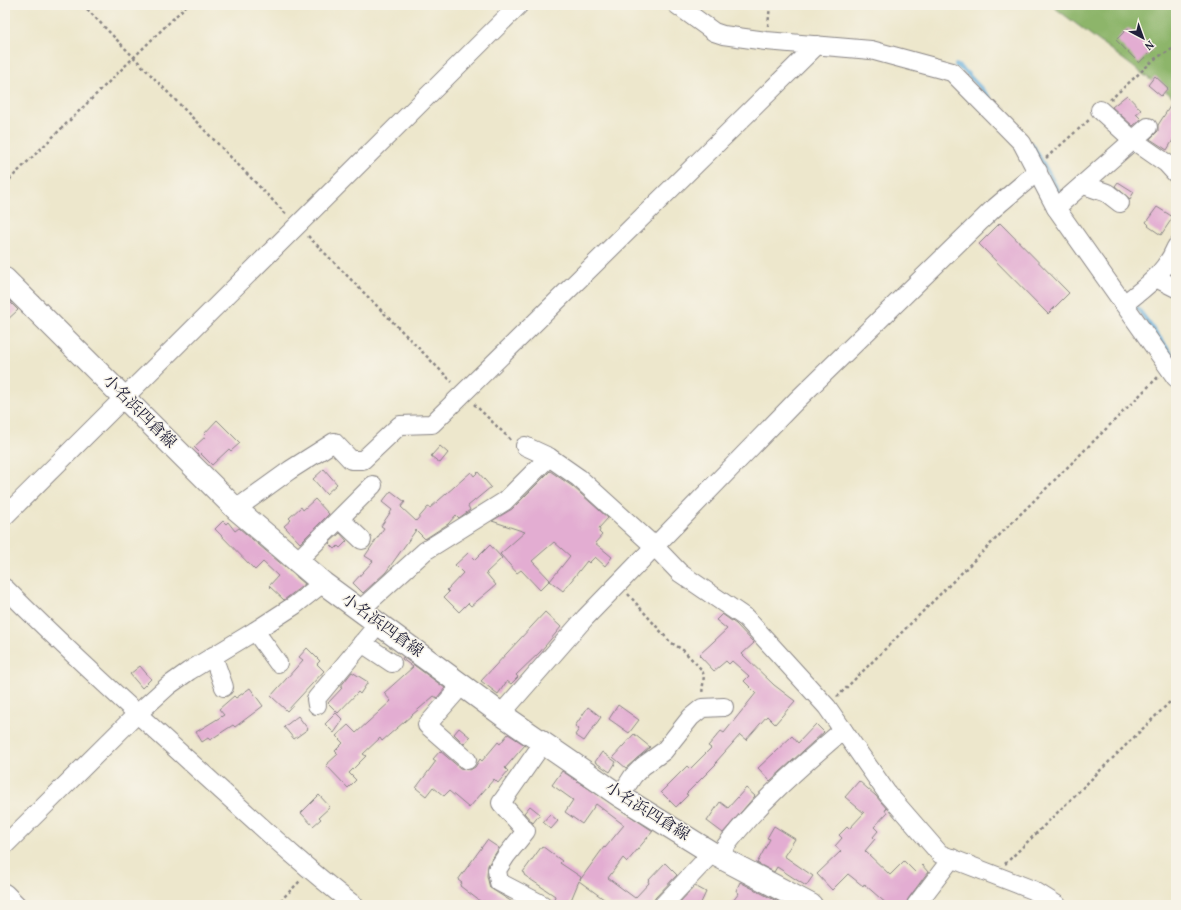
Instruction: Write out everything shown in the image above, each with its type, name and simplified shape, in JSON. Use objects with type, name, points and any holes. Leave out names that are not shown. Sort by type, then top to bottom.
[{"type":"main road","name":"小名浜四倉線","points":[[5,279],[236,509],[323,583],[501,714],[620,796],[797,902]]},
{"type":"street","points":[[5,516],[519,5]]},
{"type":"street","points":[[677,5],[714,32],[724,35],[766,41],[871,50],[952,72],[1022,143],[1038,171],[1129,301],[1172,372]]},
{"type":"street","points":[[236,509],[290,470],[334,442],[351,460],[363,460],[400,425],[432,424],[817,45]]},
{"type":"street","points":[[1100,110],[1133,140],[1166,163],[1176,174]]},
{"type":"street","points":[[1061,204],[1148,127]]},
{"type":"street","points":[[501,714],[585,618],[835,362],[992,210],[1038,171]]},
{"type":"street","points":[[1084,184],[1107,193],[1120,203]]},
{"type":"street","points":[[1129,301],[1156,278],[1172,255],[1176,246]]},
{"type":"street","points":[[1156,278],[1176,288]]},
{"type":"street","points":[[525,446],[549,457],[579,478],[654,546],[680,573],[746,618],[826,707],[887,793],[940,854],[1033,890],[1049,903]]},
{"type":"street","points":[[360,610],[425,551],[505,501],[549,457]]},
{"type":"street","points":[[296,561],[373,485]]},
{"type":"street","points":[[340,519],[362,540]]},
{"type":"street","points":[[5,845],[137,714],[168,686],[213,656],[256,631],[295,605],[323,583]]},
{"type":"street","points":[[5,588],[54,637],[137,714],[310,871],[354,905]]},
{"type":"street","points":[[316,705],[316,699],[378,624]]},
{"type":"street","points":[[256,631],[278,663]]},
{"type":"street","points":[[362,643],[392,664]]},
{"type":"street","points":[[213,656],[224,687]]},
{"type":"street","points":[[462,685],[427,725],[467,760]]},
{"type":"street","points":[[620,796],[643,766],[664,751],[681,728],[702,708],[724,707]]},
{"type":"street","points":[[663,905],[731,838],[789,777],[843,730]]},
{"type":"street","points":[[543,743],[501,803],[526,831],[497,870],[499,882],[543,905]]},
{"type":"street","points":[[916,905],[952,858]]},
{"type":"street","points":[[5,892],[17,905]]},
{"type":"path","points":[[5,184],[187,5]]},
{"type":"path","points":[[767,32],[770,5]]},
{"type":"path","points":[[826,707],[1172,372]]},
{"type":"path","points":[[619,583],[658,630],[670,642],[683,650],[701,668],[704,675],[702,708]]},
{"type":"path","points":[[994,875],[1176,696]]},
{"type":"path","points":[[276,905],[310,871]]},
{"type":"green space","points":[[1051,5],[1176,5],[1176,99]]},
{"type":"building","points":[[1128,28],[1135,34],[1136,32],[1153,49],[1139,63],[1116,40]]},
{"type":"building","points":[[1155,76],[1168,88],[1161,96],[1148,85]]},
{"type":"building","points":[[1127,95],[1141,110],[1136,114],[1141,119],[1133,126],[1112,107]]},
{"type":"building","points":[[1176,97],[1176,135],[1167,150],[1150,139],[1158,131],[1158,125]]},
{"type":"building","points":[[1118,182],[1134,192],[1130,199],[1115,186]]},
{"type":"building","points":[[1157,207],[1173,217],[1161,235],[1148,226],[1149,225],[1146,222]]},
{"type":"building","points":[[1000,223],[1069,293],[1048,314],[979,244]]},
{"type":"building","points":[[5,297],[18,310],[5,322]]},
{"type":"building","points":[[217,420],[240,443],[231,451],[229,449],[212,465],[194,447],[206,436],[204,434]]},
{"type":"building","points":[[440,446],[448,453],[440,463],[431,456]]},
{"type":"building","points":[[324,469],[337,484],[326,494],[313,479]]},
{"type":"building","points":[[550,471],[572,486],[608,518],[599,528],[599,532],[602,535],[595,543],[612,557],[605,566],[595,557],[589,563],[587,561],[563,591],[550,581],[570,556],[554,542],[532,561],[550,580],[540,590],[521,570],[517,573],[500,554],[525,532],[492,521],[512,509]]},
{"type":"building","points":[[471,472],[474,476],[478,472],[491,487],[468,506],[470,510],[459,518],[456,515],[448,524],[425,539],[416,530],[386,572],[363,593],[353,583],[373,561],[365,556],[384,528],[381,526],[392,510],[382,502],[391,491],[405,502],[401,507],[416,521],[428,507],[430,508]]},
{"type":"building","points":[[315,499],[329,514],[300,543],[284,526],[291,520],[289,518],[301,507],[303,510]]},
{"type":"building","points":[[223,521],[226,524],[228,522],[235,531],[239,528],[305,584],[284,600],[269,586],[278,576],[263,562],[255,570],[215,529]]},
{"type":"building","points":[[340,533],[347,541],[340,548],[338,546],[335,549],[329,543]]},
{"type":"building","points":[[490,545],[502,558],[486,573],[496,585],[471,606],[468,603],[459,612],[444,597],[449,592],[447,590],[463,573],[455,565],[468,553],[475,560]]},
{"type":"building","points":[[545,612],[561,627],[540,652],[516,675],[518,677],[511,684],[507,681],[498,694],[481,681]]},
{"type":"building","points":[[722,614],[736,624],[754,643],[742,654],[774,685],[795,701],[775,724],[767,716],[746,740],[740,735],[716,762],[717,763],[686,794],[688,795],[676,807],[661,792],[687,766],[690,769],[711,748],[708,746],[721,731],[724,733],[756,693],[744,681],[749,676],[732,661],[729,664],[726,661],[714,671],[699,655],[727,629],[716,620]]},
{"type":"building","points":[[307,648],[320,661],[317,664],[324,671],[287,711],[271,696],[303,660],[299,657]]},
{"type":"building","points":[[403,657],[445,688],[437,698],[434,696],[382,741],[380,738],[363,754],[366,756],[349,773],[356,780],[348,788],[326,765],[338,754],[335,751],[343,743],[336,736],[348,725],[356,733],[391,701],[384,693],[413,667],[402,659]]},
{"type":"building","points":[[140,666],[151,679],[142,688],[130,674]]},
{"type":"building","points":[[352,672],[368,682],[360,694],[358,692],[338,713],[328,703],[342,688],[340,687]]},
{"type":"building","points":[[250,688],[263,706],[235,727],[233,725],[210,740],[208,738],[202,742],[196,732],[224,715],[219,709],[234,696],[236,698]]},
{"type":"building","points":[[618,705],[639,720],[629,733],[609,719]]},
{"type":"building","points":[[588,707],[601,717],[584,741],[575,735],[579,729],[575,726]]},
{"type":"building","points":[[336,713],[343,720],[334,733],[325,724]]},
{"type":"building","points":[[298,716],[308,729],[294,739],[284,727]]},
{"type":"building","points":[[816,724],[824,732],[770,781],[758,768],[792,736],[798,743]]},
{"type":"building","points":[[459,728],[470,737],[464,744],[454,734]]},
{"type":"building","points":[[508,734],[525,745],[505,768],[508,771],[498,783],[494,779],[469,808],[449,791],[444,796],[433,787],[426,796],[416,788],[436,761],[433,759],[440,751],[460,768],[470,770],[475,767],[480,759],[482,761],[498,742],[500,744]]},
{"type":"building","points":[[634,734],[650,747],[626,768],[613,757]]},
{"type":"building","points":[[602,752],[616,762],[610,772],[595,762]]},
{"type":"building","points":[[562,771],[653,831],[627,862],[623,858],[608,878],[635,898],[665,863],[677,875],[655,898],[653,905],[612,905],[579,881],[569,905],[558,905],[553,903],[555,896],[524,875],[525,873],[523,872],[542,846],[562,861],[560,863],[581,877],[580,880],[604,847],[605,848],[624,825],[596,804],[582,824],[565,812],[573,800],[552,785]]},
{"type":"building","points":[[859,781],[876,796],[887,809],[885,810],[887,813],[874,827],[878,831],[873,837],[875,839],[865,851],[890,875],[904,861],[915,872],[922,865],[928,872],[908,899],[906,905],[888,905],[864,884],[863,886],[848,874],[832,890],[817,874],[841,851],[835,846],[842,838],[839,835],[847,827],[849,829],[864,813],[845,797]]},
{"type":"building","points":[[746,788],[755,796],[723,833],[707,821],[720,802],[728,808]]},
{"type":"building","points":[[319,795],[330,807],[319,817],[321,819],[313,826],[301,813]]},
{"type":"building","points":[[530,806],[540,814],[533,823],[524,813]]},
{"type":"building","points":[[550,814],[558,821],[551,829],[543,822]]},
{"type":"building","points":[[774,826],[795,839],[784,856],[813,876],[806,886],[777,867],[774,872],[757,863],[770,839],[767,838]]},
{"type":"building","points":[[487,840],[499,848],[488,865],[487,876],[490,888],[517,905],[485,905],[460,886],[462,883],[458,880]]},
{"type":"building","points":[[740,882],[784,905],[730,905],[739,893],[736,891]]},
{"type":"building","points":[[695,886],[706,892],[700,905],[677,905]]},
{"type":"waterway","points":[[956,65],[965,71],[990,98]]},
{"type":"waterway","points":[[1032,144],[1062,197]]},
{"type":"waterway","points":[[1133,302],[1176,360]]}]
